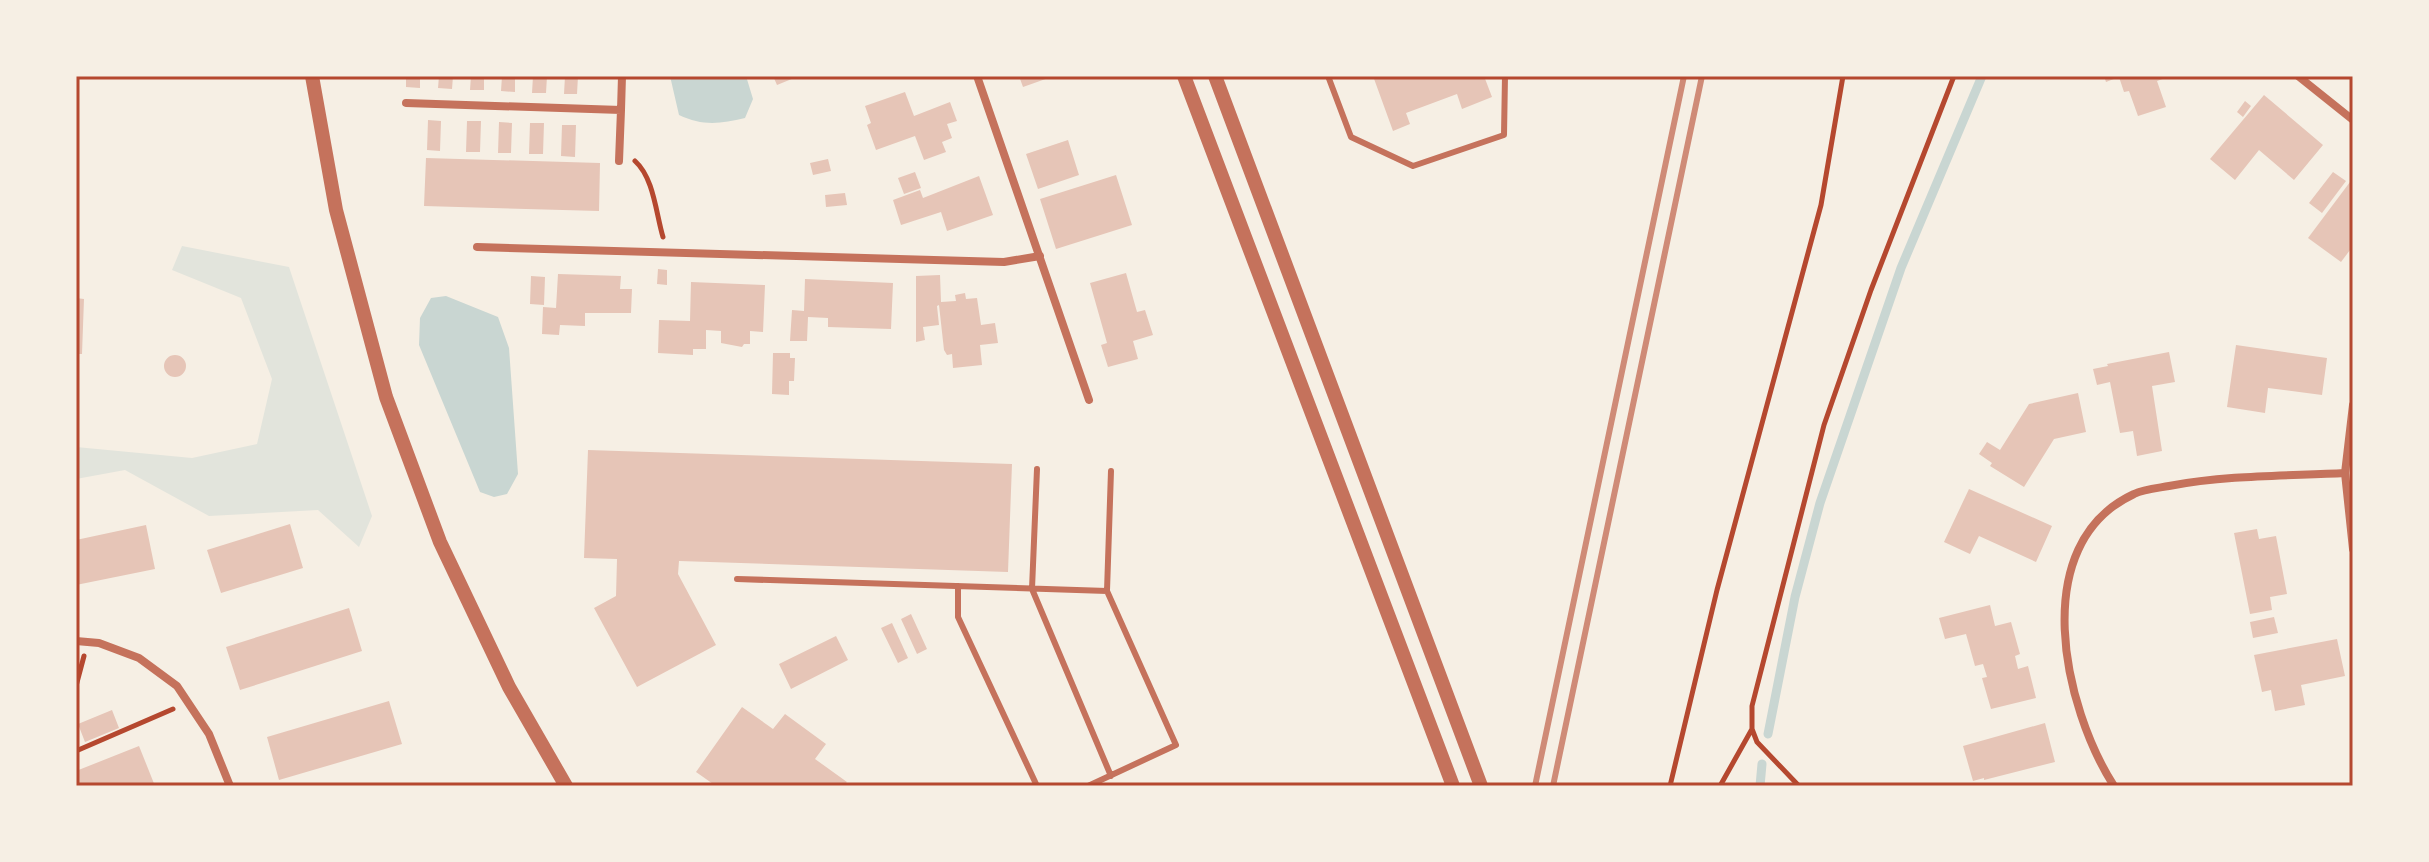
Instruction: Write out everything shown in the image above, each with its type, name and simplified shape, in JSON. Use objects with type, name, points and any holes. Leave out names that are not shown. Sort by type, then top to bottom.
[{"type":"street","points":[[312,76],[336,210],[386,397],[440,542],[509,687],[566,786]]},
{"type":"street","points":[[619,161],[622,76]]},
{"type":"street","points":[[977,76],[1089,400]]},
{"type":"street","points":[[1184,76],[1453,786]]},
{"type":"street","points":[[1215,76],[1481,786]]},
{"type":"street","points":[[2298,76],[2353,120]]},
{"type":"street","points":[[406,103],[621,110]]},
{"type":"street","points":[[477,247],[1004,262],[1040,256]]},
{"type":"street","points":[[2353,405],[2345,473],[2353,549]]},
{"type":"street","points":[[2114,786],[2099,762],[2084,723],[2066,654],[2065,598],[2069,576],[2076,554],[2093,526],[2114,506],[2136,492],[2204,479],[2345,473]]},
{"type":"street","points":[[76,641],[99,643],[139,658],[177,686],[209,734],[230,786]]},
{"type":"lane","points":[[1328,76],[1351,137],[1413,166],[1504,135],[1505,76]]},
{"type":"lane","points":[[1037,469],[1032,589],[1111,776]]},
{"type":"lane","points":[[1088,786],[1176,745],[1107,591],[1111,471]]},
{"type":"lane","points":[[737,579],[1107,591]]},
{"type":"lane","points":[[958,586],[958,617],[1037,786]]},
{"type":"path","points":[[1670,786],[1717,590],[1821,205],[1843,76]]},
{"type":"path","points":[[1799,786],[1757,742],[1752,729],[1752,706],[1824,425],[1871,290],[1954,76]]},
{"type":"path","points":[[619,150],[640,165],[670,252]]},
{"type":"path","points":[[76,686],[87,642]]},
{"type":"path","points":[[76,751],[188,703]]},
{"type":"path","points":[[1720,786],[1752,729]]},
{"type":"shaded area","points":[[670,76],[746,76],[753,99],[745,118],[719,123],[696,121],[679,115]]},
{"type":"shaded area","points":[[182,246],[289,267],[372,516],[359,547],[318,510],[209,516],[125,470],[76,479],[76,447],[192,458],[257,444],[272,379],[241,298],[172,270]]},
{"type":"shaded area","points":[[446,296],[498,317],[509,348],[518,474],[507,494],[494,497],[480,492],[419,345],[420,318],[431,298]]},
{"type":"building","points":[[406,76],[420,76],[420,88],[406,87]]},
{"type":"building","points":[[439,76],[453,76],[452,89],[438,88]]},
{"type":"building","points":[[471,76],[484,76],[484,90],[470,90]]},
{"type":"building","points":[[502,76],[515,76],[515,92],[501,91]]},
{"type":"building","points":[[533,76],[547,76],[546,93],[532,93]]},
{"type":"building","points":[[565,76],[578,76],[577,94],[564,94]]},
{"type":"building","points":[[773,76],[799,76],[777,85]]},
{"type":"building","points":[[1019,76],[1054,76],[1023,87]]},
{"type":"building","points":[[1373,76],[1484,76],[1492,97],[1462,109],[1457,94],[1406,113],[1410,124],[1393,131]]},
{"type":"building","points":[[2104,76],[2171,76],[2157,81],[2166,107],[2138,116],[2129,91],[2124,92],[2119,77],[2106,82]]},
{"type":"building","points":[[905,92],[914,116],[950,102],[957,121],[947,124],[952,138],[942,142],[946,152],[924,160],[915,136],[876,150],[867,125],[871,123],[865,106]]},
{"type":"building","points":[[2264,95],[2323,145],[2294,180],[2259,150],[2235,180],[2210,159]]},
{"type":"building","points":[[2245,101],[2251,106],[2243,117],[2237,112]]},
{"type":"building","points":[[428,120],[441,121],[440,151],[427,150]]},
{"type":"building","points":[[467,121],[481,121],[480,152],[466,152]]},
{"type":"building","points":[[499,122],[512,123],[511,153],[498,153]]},
{"type":"building","points":[[530,123],[544,123],[543,154],[529,154]]},
{"type":"building","points":[[562,125],[576,125],[575,157],[561,156]]},
{"type":"building","points":[[1068,140],[1079,175],[1038,189],[1026,154]]},
{"type":"building","points":[[426,158],[600,163],[599,211],[424,206]]},
{"type":"building","points":[[828,159],[831,171],[813,175],[810,163]]},
{"type":"building","points":[[915,172],[921,188],[904,194],[898,178]]},
{"type":"building","points":[[2333,172],[2346,181],[2322,213],[2309,203]]},
{"type":"building","points":[[1116,175],[1132,225],[1056,249],[1040,199]]},
{"type":"building","points":[[979,176],[993,215],[947,231],[941,212],[901,225],[893,200],[920,190],[923,198]]},
{"type":"building","points":[[2353,178],[2353,246],[2341,262],[2308,238]]},
{"type":"building","points":[[845,193],[847,205],[826,207],[825,195]]},
{"type":"building","points":[[658,269],[667,270],[667,285],[657,284]]},
{"type":"building","points":[[1126,273],[1137,312],[1145,310],[1153,335],[1133,341],[1138,359],[1108,367],[1101,345],[1107,343],[1090,283]]},
{"type":"building","points":[[558,274],[621,276],[620,289],[632,289],[631,313],[585,313],[585,326],[560,325],[559,335],[542,334],[543,307],[556,308]]},
{"type":"building","points":[[940,275],[941,302],[956,301],[955,295],[965,293],[966,299],[977,298],[981,325],[995,323],[998,343],[980,345],[982,365],[953,368],[952,354],[947,355],[944,350],[939,305],[939,325],[923,327],[925,340],[916,342],[916,276]]},
{"type":"building","points":[[531,276],[545,277],[544,305],[530,304]]},
{"type":"building","points":[[805,279],[893,283],[891,329],[828,327],[828,318],[808,317],[807,341],[790,341],[792,310],[804,311]]},
{"type":"building","points":[[691,282],[765,285],[763,332],[750,331],[750,344],[742,347],[721,343],[721,331],[706,330],[706,349],[693,349],[693,355],[658,353],[659,320],[690,321]]},
{"type":"building","points":[[76,298],[84,299],[82,354],[76,354]]},
{"type":"building","points":[[2236,345],[2327,358],[2322,395],[2268,388],[2265,413],[2227,407]]},
{"type":"building","points":[[2169,352],[2175,382],[2152,386],[2162,451],[2137,456],[2133,431],[2120,433],[2110,382],[2097,385],[2093,369]]},
{"type":"building","points":[[773,353],[790,353],[790,358],[795,358],[794,381],[789,381],[789,395],[772,394]]},
{"type":"building","points":[[175,355],[183,358],[186,366],[183,374],[175,377],[167,374],[164,366],[167,358]]},
{"type":"building","points":[[2078,393],[2086,432],[2054,439],[2024,487],[1990,466],[1992,463],[1979,454],[1987,442],[2000,450],[2029,404]]},
{"type":"building","points":[[588,450],[1012,464],[1008,572],[679,561],[678,574],[716,645],[637,687],[594,608],[616,596],[617,559],[584,558]]},
{"type":"building","points":[[1969,489],[2052,526],[2036,562],[1979,536],[1970,554],[1944,542]]},
{"type":"building","points":[[290,524],[303,568],[221,593],[207,550]]},
{"type":"building","points":[[146,525],[155,569],[76,585],[76,540]]},
{"type":"building","points":[[2257,529],[2259,539],[2276,536],[2287,594],[2270,597],[2272,610],[2250,614],[2234,533]]},
{"type":"building","points":[[1990,605],[1995,626],[2011,622],[2020,654],[2015,656],[2018,669],[2028,666],[2036,698],[1991,709],[1982,678],[1987,677],[1983,664],[1975,666],[1966,634],[1945,639],[1939,618]]},
{"type":"building","points":[[349,608],[362,651],[240,690],[226,647]]},
{"type":"building","points":[[911,614],[927,649],[917,654],[901,619]]},
{"type":"building","points":[[2274,617],[2278,633],[2253,638],[2250,622]]},
{"type":"building","points":[[892,623],[908,658],[898,663],[881,628]]},
{"type":"building","points":[[836,636],[848,660],[791,689],[779,664]]},
{"type":"building","points":[[2337,639],[2345,676],[2301,685],[2305,705],[2275,711],[2271,690],[2262,692],[2254,655]]},
{"type":"building","points":[[389,701],[402,744],[279,780],[267,737]]},
{"type":"building","points":[[742,707],[773,729],[785,714],[826,744],[815,759],[847,782],[843,786],[716,786],[696,772]]},
{"type":"building","points":[[112,710],[119,728],[85,742],[78,724]]},
{"type":"building","points":[[2045,723],[2055,762],[1973,781],[1963,746]]},
{"type":"building","points":[[139,746],[155,786],[76,786],[76,771]]},
{"type":"waterway","points":[[1768,734],[1795,597],[1820,503],[1901,268],[1982,76]]},
{"type":"waterway","points":[[1760,786],[1762,764]]},
{"type":"railway","points":[[1535,786],[1684,76]]},
{"type":"railway","points":[[1553,786],[1702,76]]}]
